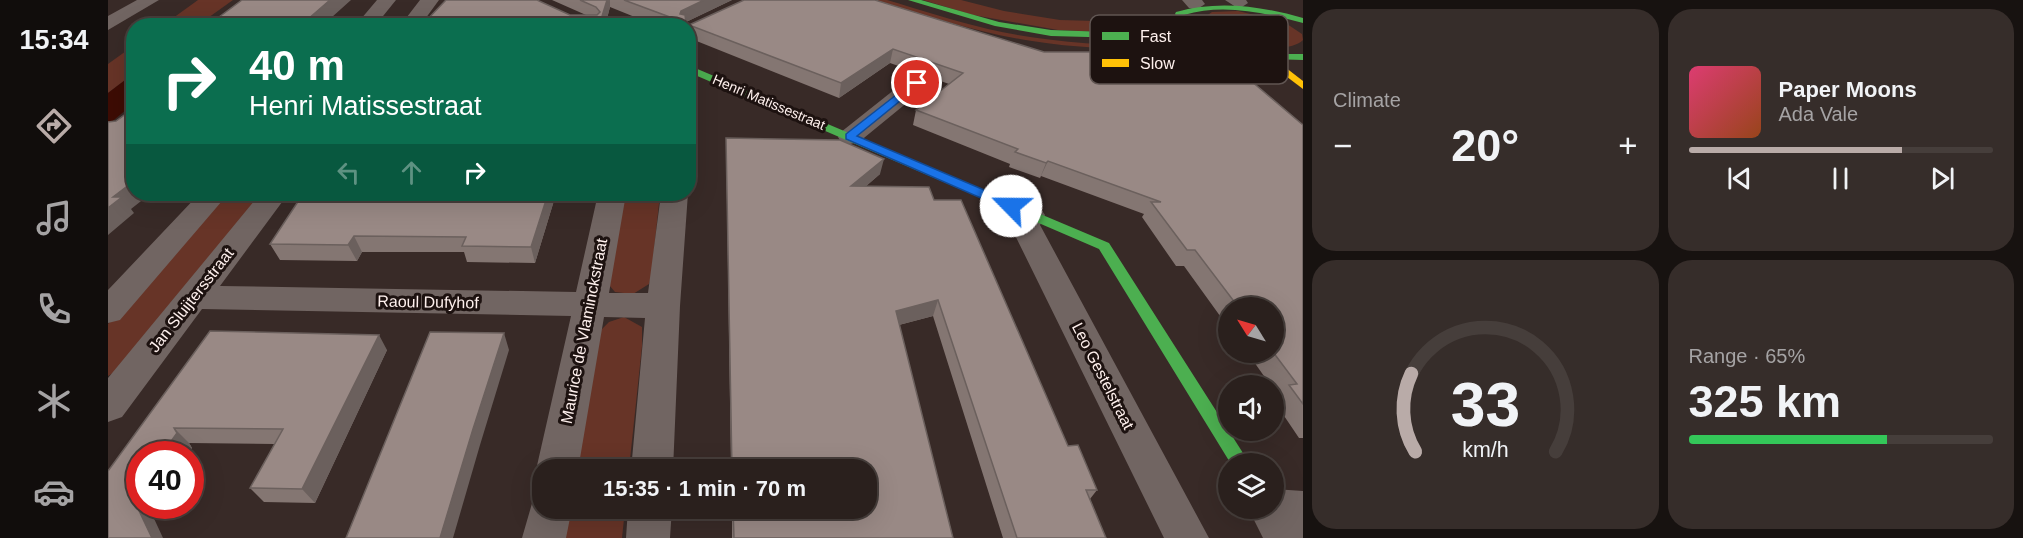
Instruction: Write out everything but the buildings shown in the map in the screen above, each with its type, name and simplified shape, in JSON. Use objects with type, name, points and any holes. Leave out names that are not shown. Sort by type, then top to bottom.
[{"type":"street","points":[[108,4],[122,0]]},
{"type":"street","points":[[108,24],[150,0]]},
{"type":"street","points":[[371,18],[387,0]]},
{"type":"street","points":[[415,18],[430,0]]},
{"type":"street","points":[[912,0],[985,21],[1052,33],[1090,36]]},
{"type":"street","points":[[1180,15],[1184,8],[1193,2],[1237,2],[1284,15]]},
{"type":"street","points":[[1288,57],[1303,57]]},
{"type":"street","points":[[1288,74],[1303,86]]},
{"type":"street","name":"Henri Matissestraat","points":[[696,75],[850,137],[1104,246],[1234,453]]},
{"type":"street","points":[[850,137],[917,83]]},
{"type":"street","points":[[108,311],[207,201]]},
{"type":"street","name":"Jan Sluijtersstraat","points":[[108,406],[269,201]]},
{"type":"street","name":"Maurice de Vlaminckstraat","points":[[559,459],[611,201]]},
{"type":"street","points":[[653,459],[663,306],[674,201]]},
{"type":"street","name":"Leo Gestelstraat","points":[[1031,215],[1024,225],[1187,538]]},
{"type":"street","name":"Raoul Dufyhof","points":[[194,297],[663,306]]},
{"type":"street","points":[[544,538],[548,519]]},
{"type":"street","points":[[648,538],[649,519]]},
{"type":"shaded area","points":[[198,0],[233,0],[208,18],[173,18]]},
{"type":"shaded area","points":[[876,0],[887,0],[988,29],[1030,37],[1090,43],[1090,47],[1012,38],[953,24]]},
{"type":"shaded area","points":[[923,0],[961,0],[1004,11],[1060,20],[1090,21],[1090,32],[1058,30],[973,15]]},
{"type":"shaded area","points":[[1238,11],[1255,15],[1208,15],[1212,12]]},
{"type":"shaded area","points":[[1288,25],[1302,34],[1303,40],[1288,46]]},
{"type":"shaded area","points":[[126,51],[126,79],[108,93],[108,64]]},
{"type":"shaded area","points":[[126,79],[126,110],[108,125],[108,93]]},
{"type":"shaded area","points":[[217,201],[255,201],[120,369],[108,376],[108,324]]},
{"type":"shaded area","points":[[618,201],[659,201],[649,284],[633,294],[615,292],[604,279]]},
{"type":"shaded area","points":[[624,317],[642,327],[630,459],[574,459],[596,335],[609,322]]},
{"type":"shaded area","points":[[564,519],[624,519],[622,538],[560,538]]},
{"type":"traffic: fast","points":[[912,0],[998,24],[1051,33],[1090,34]]},
{"type":"traffic: fast","points":[[1180,15],[1193,10],[1224,7],[1281,15]]},
{"type":"traffic: fast","points":[[1288,17],[1303,21]]},
{"type":"traffic: fast","points":[[1288,57],[1303,57]]},
{"type":"traffic: fast","points":[[696,71],[1104,246],[1234,453]]},
{"type":"traffic: slow","points":[[1288,74],[1303,86]]},
{"type":"route","points":[[917,83],[850,137],[1011,206]]}]
